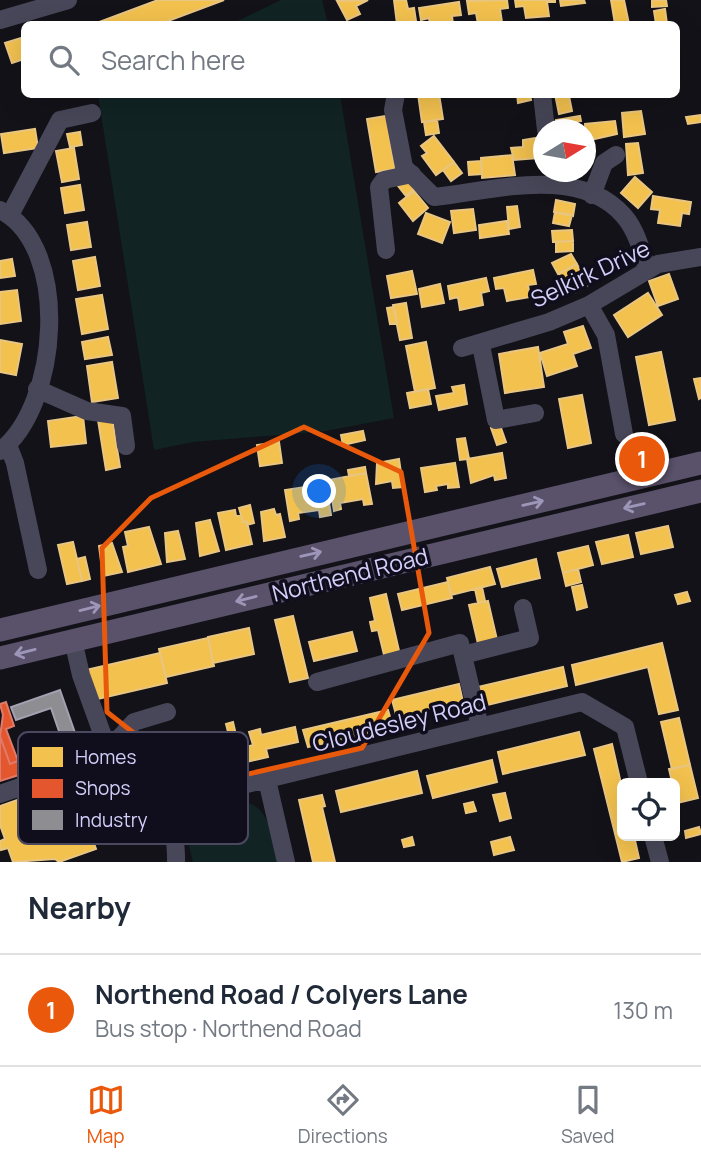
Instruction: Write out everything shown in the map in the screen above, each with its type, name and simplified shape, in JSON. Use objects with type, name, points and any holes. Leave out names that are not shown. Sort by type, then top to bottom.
[{"type":"main road","name":"Northend Road","points":[[0,630],[701,463]]},
{"type":"main road","name":"Northend Road","points":[[0,658],[701,491]]},
{"type":"street","points":[[0,20],[68,0]]},
{"type":"street","points":[[395,98],[393,110],[404,167],[434,197],[533,181]]},
{"type":"street","points":[[542,98],[545,119]]},
{"type":"street","points":[[38,570],[15,463],[4,448],[27,416],[47,359],[50,334],[46,287],[37,253],[26,229],[5,212],[60,120],[92,113]]},
{"type":"street","points":[[592,195],[604,163],[616,155]]},
{"type":"street","points":[[386,250],[379,187],[384,180],[412,174]]},
{"type":"street","points":[[561,182],[592,195],[624,216],[638,239],[647,270]]},
{"type":"street","name":"Selkirk Drive","points":[[462,348],[481,345],[589,305],[658,264],[701,257]]},
{"type":"street","points":[[589,305],[606,335],[624,434]]},
{"type":"street","points":[[481,345],[496,420],[535,412]]},
{"type":"street","points":[[37,389],[88,411],[118,413],[122,416],[127,446]]},
{"type":"street","points":[[463,655],[530,638],[523,608]]},
{"type":"street","points":[[73,640],[81,675],[102,732]]},
{"type":"street","points":[[317,682],[460,643],[480,727]]},
{"type":"street","name":"Cloudesley Road","points":[[248,785],[582,702],[625,727],[638,778]]},
{"type":"street","points":[[125,732],[134,722],[167,712]]},
{"type":"street","points":[[267,780],[286,862]]},
{"type":"street","points":[[0,794],[18,788]]},
{"type":"street","points":[[654,841],[660,862]]},
{"type":"street","name":"Cloudesley Road","points":[[174,844],[176,862]]},
{"type":"highlighted area","points":[[304,427],[401,472],[429,633],[362,748],[200,785],[107,712],[102,548],[151,498]]},
{"type":"shaded area","points":[[281,0],[322,0],[327,21],[237,21]]},
{"type":"shaded area","points":[[98,98],[341,98],[394,418],[326,431],[193,442],[154,450]]},
{"type":"shaded area","points":[[248,803],[257,807],[267,820],[278,862],[193,862],[188,844],[248,844]]},
{"type":"building: Homes","points":[[158,0],[224,0],[168,21],[102,21]]},
{"type":"building: Homes","points":[[368,0],[356,6],[360,14],[347,20],[337,1]]},
{"type":"building: Homes","points":[[394,0],[406,0],[408,9],[414,8],[416,21],[397,21]]},
{"type":"building: Homes","points":[[507,0],[508,8],[500,9],[502,21],[477,21],[476,13],[469,14],[467,1]]},
{"type":"building: Homes","points":[[515,0],[555,2],[547,2],[549,16],[526,18],[524,6],[516,7]]},
{"type":"building: Homes","points":[[560,0],[584,0],[585,3],[561,6]]},
{"type":"building: Homes","points":[[611,0],[624,0],[628,21],[614,21]]},
{"type":"building: Homes","points":[[652,0],[666,0],[667,6],[652,7]]},
{"type":"building: Homes","points":[[459,2],[461,15],[452,16],[453,21],[430,21],[429,18],[421,20],[419,8]]},
{"type":"building: Homes","points":[[665,9],[667,21],[656,21],[654,11]]},
{"type":"building: Homes","points":[[21,38],[21,60],[12,63],[5,43]]},
{"type":"building: Homes","points":[[419,98],[440,98],[443,119],[422,122]]},
{"type":"building: Homes","points":[[517,98],[531,98],[531,100],[518,103]]},
{"type":"building: Homes","points":[[556,98],[569,98],[572,111],[559,114]]},
{"type":"building: Homes","points":[[641,111],[645,134],[624,137],[622,113]]},
{"type":"building: Homes","points":[[701,115],[701,122],[688,124],[686,117]]},
{"type":"building: Homes","points":[[386,116],[395,169],[376,172],[367,119]]},
{"type":"building: Homes","points":[[437,120],[439,133],[426,135],[424,122]]},
{"type":"building: Homes","points":[[615,121],[617,134],[596,139],[596,123]]},
{"type":"building: Homes","points":[[35,129],[38,148],[4,153],[1,134]]},
{"type":"building: Homes","points":[[80,132],[82,145],[70,147],[67,134]]},
{"type":"building: Homes","points":[[434,136],[454,162],[436,175],[422,156],[427,153],[421,146]]},
{"type":"building: Homes","points":[[533,138],[533,158],[514,160],[511,148],[523,147],[523,140]]},
{"type":"building: Homes","points":[[638,143],[643,173],[628,175],[626,144]]},
{"type":"building: Homes","points":[[74,148],[79,179],[62,182],[56,151]]},
{"type":"building: Homes","points":[[512,155],[515,175],[482,178],[481,158]]},
{"type":"building: Homes","points":[[481,161],[482,174],[469,175],[468,162]]},
{"type":"building: Homes","points":[[454,162],[462,173],[451,181],[443,170]]},
{"type":"building: Homes","points":[[635,177],[652,192],[638,208],[621,193]]},
{"type":"building: Homes","points":[[407,179],[414,189],[406,196],[398,186]]},
{"type":"building: Homes","points":[[80,185],[84,210],[65,213],[61,188]]},
{"type":"building: Homes","points":[[414,191],[428,208],[413,221],[399,203]]},
{"type":"building: Homes","points":[[653,196],[691,202],[689,214],[682,213],[680,226],[658,223],[660,210],[651,209]]},
{"type":"building: Homes","points":[[556,200],[575,204],[573,216],[554,212]]},
{"type":"building: Homes","points":[[517,206],[520,227],[509,229],[507,207]]},
{"type":"building: Homes","points":[[473,209],[476,230],[454,233],[451,211]]},
{"type":"building: Homes","points":[[555,212],[572,215],[569,226],[553,223]]},
{"type":"building: Homes","points":[[426,213],[450,222],[442,243],[418,234]]},
{"type":"building: Homes","points":[[507,221],[509,234],[480,238],[479,225]]},
{"type":"building: Homes","points":[[87,222],[91,247],[71,250],[67,225]]},
{"type":"building: Homes","points":[[572,230],[573,241],[553,242],[552,231]]},
{"type":"building: Homes","points":[[573,241],[573,251],[556,252],[556,242]]},
{"type":"building: Homes","points":[[571,254],[577,264],[558,274],[552,263]]},
{"type":"building: Homes","points":[[95,257],[100,286],[78,290],[73,261]]},
{"type":"building: Homes","points":[[12,259],[15,276],[0,278],[0,261]]},
{"type":"building: Homes","points":[[577,264],[581,273],[563,282],[559,273]]},
{"type":"building: Homes","points":[[533,270],[536,284],[528,285],[530,297],[507,301],[504,288],[496,289],[494,278]]},
{"type":"building: Homes","points":[[412,271],[417,294],[391,298],[387,276]]},
{"type":"building: Homes","points":[[669,274],[678,299],[658,306],[649,281]]},
{"type":"building: Homes","points":[[581,275],[587,286],[576,292],[571,281]]},
{"type":"building: Homes","points":[[486,278],[489,291],[481,293],[483,305],[460,310],[458,297],[450,299],[448,286]]},
{"type":"building: Homes","points":[[440,284],[444,303],[422,307],[419,289]]},
{"type":"building: Homes","points":[[17,290],[21,321],[0,324],[0,292]]},
{"type":"building: Homes","points":[[648,293],[662,315],[628,337],[614,315]]},
{"type":"building: Homes","points":[[102,295],[108,329],[82,334],[76,299]]},
{"type":"building: Homes","points":[[406,303],[412,338],[400,340],[393,305]]},
{"type":"building: Homes","points":[[394,307],[397,323],[390,324],[387,308]]},
{"type":"building: Homes","points":[[583,326],[591,348],[573,354],[577,366],[547,376],[540,353],[568,344],[564,332]]},
{"type":"building: Homes","points":[[108,337],[112,355],[85,359],[82,342]]},
{"type":"building: Homes","points":[[0,340],[22,344],[16,375],[0,372]]},
{"type":"building: Homes","points":[[426,342],[435,388],[415,392],[406,346]]},
{"type":"building: Homes","points":[[538,347],[544,387],[505,393],[499,354]]},
{"type":"building: Homes","points":[[661,352],[675,420],[649,425],[636,357]]},
{"type":"building: Homes","points":[[112,362],[118,398],[92,402],[87,366]]},
{"type":"building: Homes","points":[[701,378],[701,398],[699,399],[694,379]]},
{"type":"building: Homes","points":[[464,385],[467,404],[439,410],[436,396],[454,393],[452,387]]},
{"type":"building: Homes","points":[[428,389],[431,404],[410,408],[407,393]]},
{"type":"building: Homes","points":[[582,395],[591,443],[568,448],[559,399]]},
{"type":"building: Homes","points":[[83,416],[86,443],[51,447],[48,421]]},
{"type":"building: Homes","points":[[112,417],[120,467],[106,470],[98,420]]},
{"type":"building: Homes","points":[[500,425],[506,442],[497,445],[491,428]]},
{"type":"building: Homes","points":[[363,431],[365,440],[343,445],[341,435]]},
{"type":"building: Homes","points":[[465,438],[469,459],[460,460],[457,439]]},
{"type":"building: Homes","points":[[279,442],[282,463],[260,466],[257,445]]},
{"type":"building: Homes","points":[[502,453],[506,478],[495,480],[494,475],[471,483],[467,459]]},
{"type":"building: Homes","points":[[399,459],[403,487],[393,488],[392,481],[376,484],[377,463]]},
{"type":"building: Homes","points":[[455,463],[459,487],[448,488],[448,484],[425,492],[421,468]]},
{"type":"building: Homes","points":[[365,467],[366,473],[349,476],[348,470]]},
{"type":"building: Homes","points":[[366,473],[372,504],[364,505],[363,499],[340,503],[341,509],[334,511],[329,480]]},
{"type":"building: Homes","points":[[326,484],[331,515],[320,517],[319,510],[298,513],[299,519],[290,521],[285,490]]},
{"type":"building: Homes","points":[[250,505],[254,523],[247,525],[247,522],[243,522],[239,508]]},
{"type":"building: Homes","points":[[274,509],[276,515],[280,514],[285,537],[264,541],[261,512]]},
{"type":"building: Homes","points":[[235,510],[236,516],[241,515],[243,522],[247,522],[252,544],[226,550],[218,513]]},
{"type":"building: Homes","points":[[210,520],[219,551],[200,556],[196,523]]},
{"type":"building: Homes","points":[[668,526],[673,547],[641,554],[636,533]]},
{"type":"building: Homes","points":[[149,527],[161,564],[128,572],[123,547],[128,546],[125,532]]},
{"type":"building: Homes","points":[[178,531],[185,559],[167,562],[165,533]]},
{"type":"building: Homes","points":[[628,535],[633,557],[602,564],[596,542]]},
{"type":"building: Homes","points":[[73,542],[82,581],[67,584],[58,545]]},
{"type":"building: Homes","points":[[112,543],[122,572],[103,576],[99,546]]},
{"type":"building: Homes","points":[[588,546],[593,565],[563,573],[558,553]]},
{"type":"building: Homes","points":[[85,557],[90,579],[82,581],[77,559]]},
{"type":"building: Homes","points":[[536,559],[540,578],[502,587],[497,569]]},
{"type":"building: Homes","points":[[490,567],[495,584],[451,595],[447,578]]},
{"type":"building: Homes","points":[[578,569],[581,582],[566,586],[563,573]]},
{"type":"building: Homes","points":[[448,582],[452,598],[402,610],[398,594]]},
{"type":"building: Homes","points":[[582,585],[587,607],[577,610],[572,587]]},
{"type":"building: Homes","points":[[482,587],[485,601],[478,603],[475,589]]},
{"type":"building: Homes","points":[[687,592],[690,601],[678,604],[675,595]]},
{"type":"building: Homes","points":[[386,594],[400,655],[385,659],[378,630],[372,631],[370,622],[375,621],[370,598]]},
{"type":"building: Homes","points":[[488,601],[498,644],[479,648],[469,605]]},
{"type":"building: Homes","points":[[293,616],[308,678],[290,682],[275,620]]},
{"type":"building: Homes","points":[[249,628],[254,654],[213,663],[208,637]]},
{"type":"building: Homes","points":[[352,632],[357,651],[314,661],[309,642]]},
{"type":"building: Homes","points":[[208,638],[214,666],[166,677],[159,649]]},
{"type":"building: Homes","points":[[662,643],[678,710],[659,714],[648,667],[576,685],[572,665]]},
{"type":"building: Homes","points":[[160,653],[167,683],[93,700],[86,670]]},
{"type":"building: Homes","points":[[563,667],[567,686],[483,706],[478,687]]},
{"type":"building: Homes","points":[[459,684],[463,702],[397,718],[392,700]]},
{"type":"building: Homes","points":[[388,710],[393,727],[308,747],[303,730]]},
{"type":"building: Homes","points":[[679,718],[690,765],[672,769],[661,722]]},
{"type":"building: Homes","points":[[233,722],[235,732],[228,732],[226,724]]},
{"type":"building: Homes","points":[[295,727],[298,742],[266,749],[268,757],[248,762],[248,746],[253,745],[249,732],[260,729],[261,735]]},
{"type":"building: Homes","points":[[579,732],[585,755],[503,774],[498,752]]},
{"type":"building: Homes","points":[[612,744],[620,778],[617,778],[617,841],[635,841],[639,858],[622,862],[594,749]]},
{"type":"building: Homes","points":[[492,760],[497,782],[433,798],[427,776]]},
{"type":"building: Homes","points":[[690,765],[698,798],[680,802],[680,778],[671,778],[669,769]]},
{"type":"building: Homes","points":[[417,771],[422,793],[341,812],[336,791]]},
{"type":"building: Homes","points":[[505,793],[511,818],[500,821],[493,795]]},
{"type":"building: Homes","points":[[322,795],[325,806],[322,807],[335,862],[313,862],[299,800]]},
{"type":"building: Homes","points":[[18,800],[18,844],[94,844],[96,849],[59,862],[55,859],[13,862],[8,848],[1,850],[0,847],[0,841],[5,839],[0,825],[0,806]]},
{"type":"building: Homes","points":[[473,802],[476,811],[466,813],[464,804]]},
{"type":"building: Homes","points":[[699,827],[701,834],[686,838],[685,831]]},
{"type":"building: Homes","points":[[412,837],[414,845],[404,847],[402,840]]},
{"type":"building: Homes","points":[[510,837],[514,850],[494,855],[491,842]]},
{"type":"building: Shops","points":[[6,702],[14,726],[6,729],[18,761],[10,764],[0,736],[3,715],[0,704]]},
{"type":"building: Shops","points":[[0,736],[10,764],[18,761],[18,775],[0,781]]},
{"type":"building: Industry","points":[[60,690],[75,732],[59,732],[51,708],[16,720],[11,707]]},
{"type":"place","name":"Northend Road / Colyers Lane","points":[[642,459]]}]
